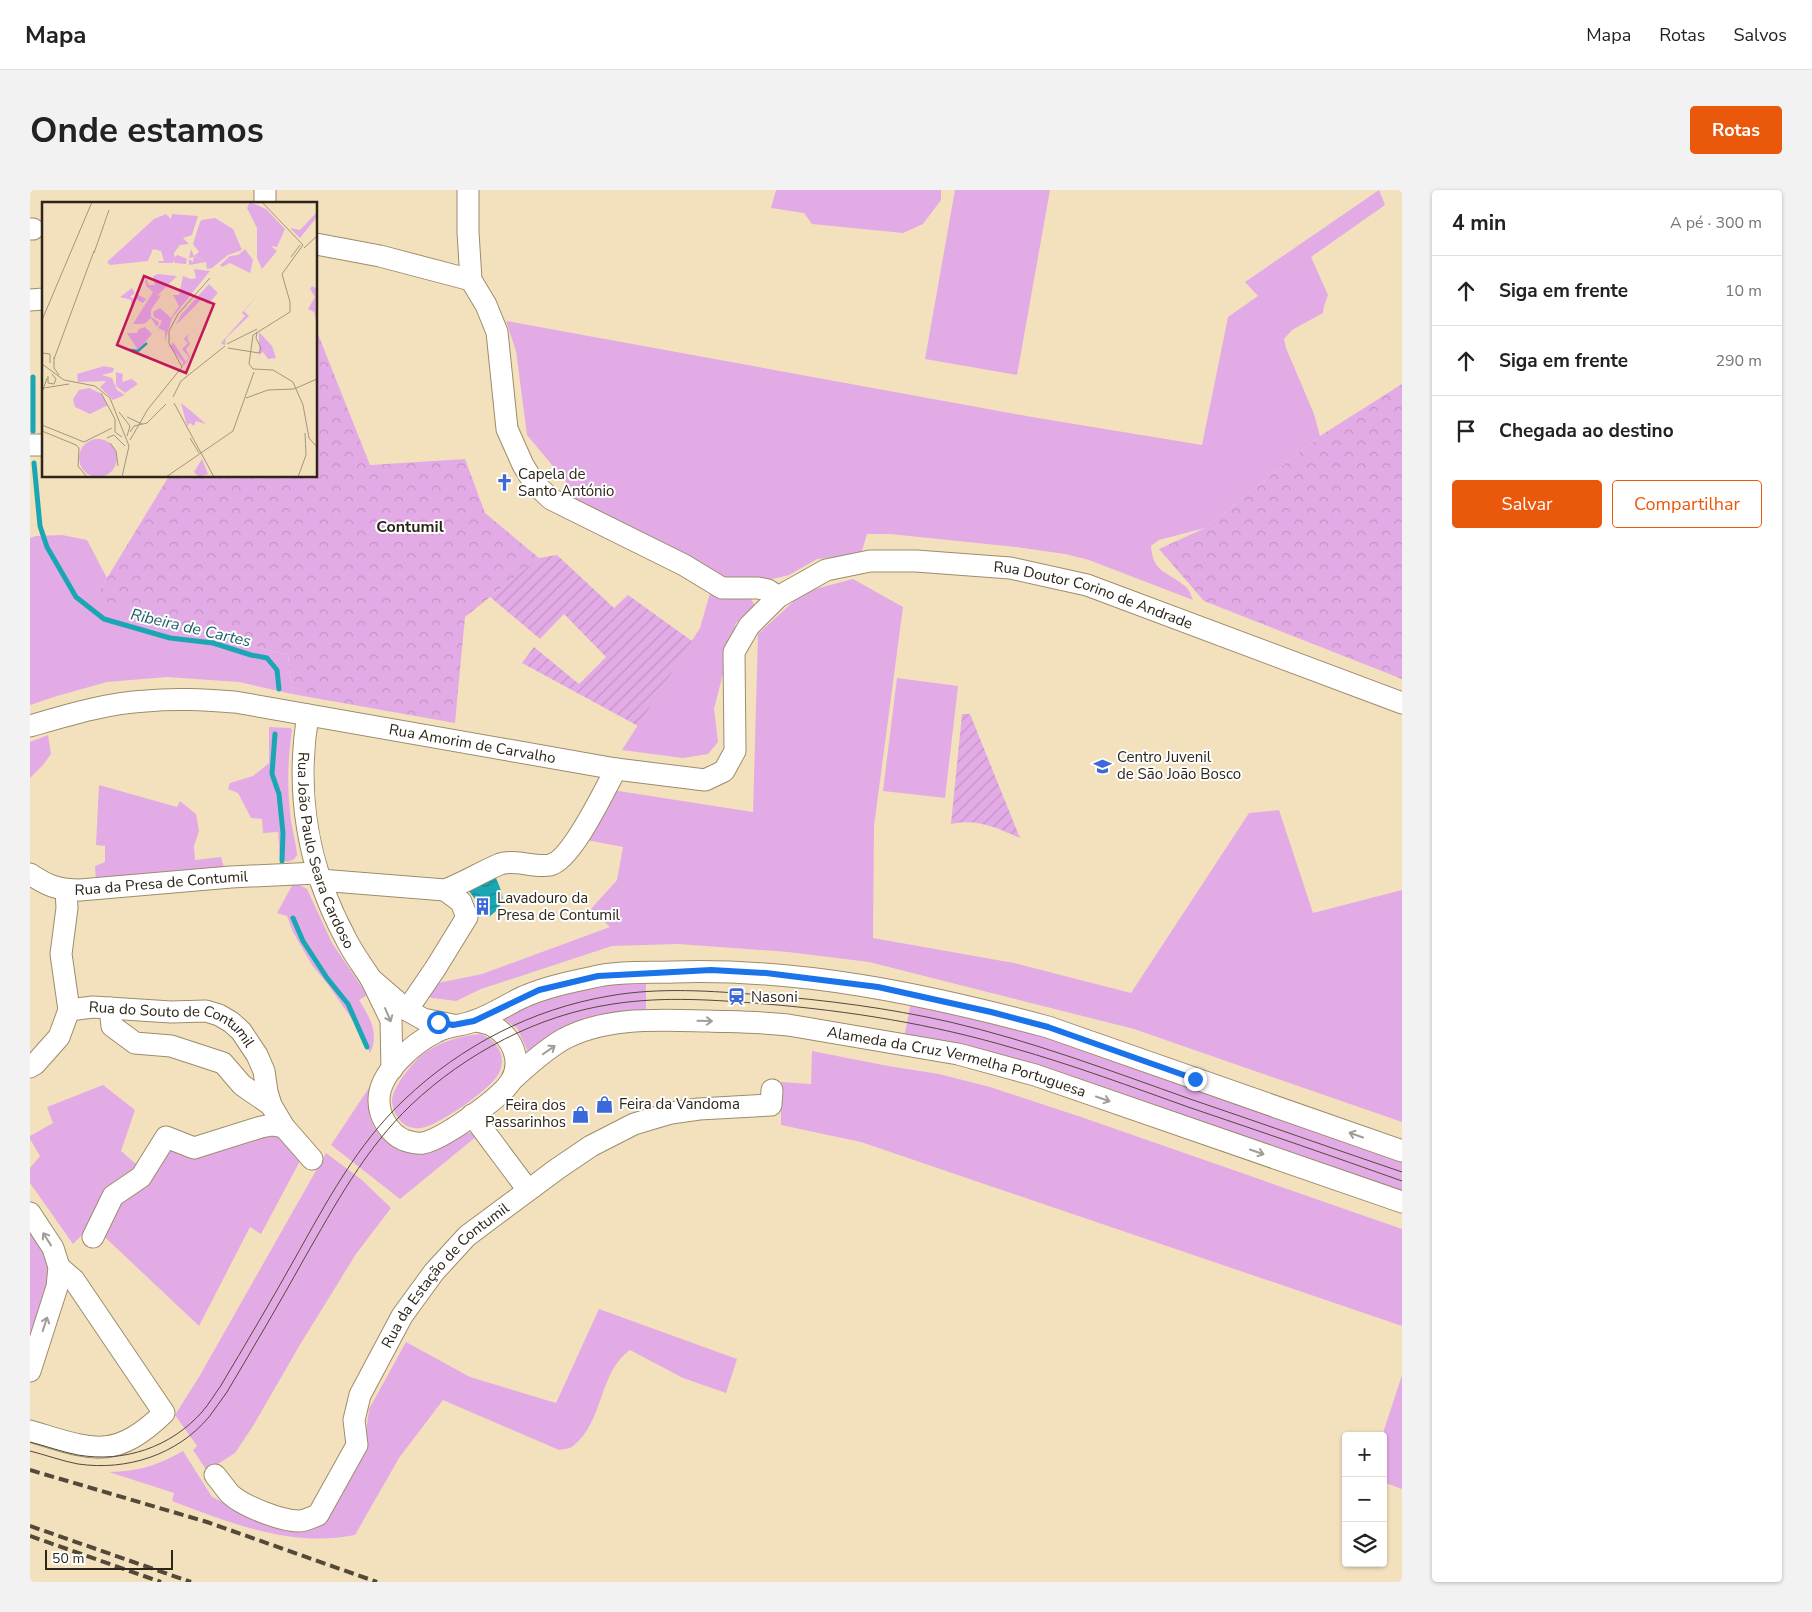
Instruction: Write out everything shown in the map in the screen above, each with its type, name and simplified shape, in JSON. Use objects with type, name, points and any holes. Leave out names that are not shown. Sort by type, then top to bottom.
[{"type":"street","points":[[468,190],[471,280],[486,306],[497,332],[507,429],[514,447],[534,483],[551,499],[684,565],[722,588],[758,588],[768,590],[778,597]]},
{"type":"street","points":[[318,244],[380,256],[471,280]]},
{"type":"street","name":"Rua Doutor Corino de Andrade","points":[[778,597],[826,570],[870,561],[1010,568],[1087,585],[1402,703]]},
{"type":"street","name":"Rua Amorim de Carvalho","points":[[30,726],[80,712],[146,701],[204,700],[235,702],[616,769],[704,780],[724,771],[735,751],[734,652],[749,626],[778,597]]},
{"type":"street","name":"Rua João Paulo Seara Cardoso","points":[[308,715],[303,767],[303,792],[307,826],[319,877],[345,938],[371,979],[392,1020],[392,1069]]},
{"type":"street","name":"Rua da Presa de Contumil","points":[[69,1010],[61,954],[67,908],[66,890],[104,889],[231,876],[319,877],[445,890],[460,885],[502,864],[550,865],[560,860],[583,829],[616,769]]},
{"type":"street","points":[[30,874],[49,887],[66,890]]},
{"type":"street","points":[[407,1010],[436,969],[467,917],[461,902],[445,890]]},
{"type":"street","points":[[474,1021],[491,1025],[508,1038],[514,1049],[517,1066],[511,1081],[502,1092],[472,1115],[436,1138],[421,1144],[404,1140],[391,1130],[381,1116],[378,1100],[382,1083],[411,1048],[437,1032],[453,1025],[474,1021],[539,990],[598,976],[711,970],[766,973],[838,981],[903,992],[991,1012],[1048,1027],[1402,1151]]},
{"type":"street","name":"Rua João Paulo Seara Cardoso","points":[[371,979],[407,1010],[423,1019],[453,1025]]},
{"type":"street","name":"Rua do Souto de Contumil","points":[[30,1067],[35,1064],[59,1037],[69,1010],[93,1006],[171,1012],[206,1011],[219,1015],[241,1031],[257,1055],[264,1071],[271,1106],[284,1127],[312,1159]]},
{"type":"street","points":[[110,1008],[112,1026],[134,1043],[171,1046],[223,1063],[242,1086],[271,1106]]},
{"type":"street","name":"Alameda da Cruz Vermelha Portuguesa","points":[[511,1081],[528,1064],[562,1040],[613,1023],[656,1020],[768,1022],[958,1054],[1035,1075],[1402,1202]]},
{"type":"street","name":"Rua da Estação de Contumil","points":[[215,1475],[231,1495],[246,1504],[270,1514],[290,1520],[302,1521],[318,1515],[357,1445],[354,1420],[360,1394],[402,1316],[434,1272],[466,1236],[591,1146],[634,1124],[671,1113],[699,1109],[771,1105],[772,1090]]},
{"type":"street","points":[[472,1115],[528,1190]]},
{"type":"street","points":[[93,1237],[113,1196],[142,1177],[166,1137],[194,1148],[261,1127],[272,1125],[284,1127]]},
{"type":"street","points":[[30,1213],[53,1248],[59,1267],[57,1287],[30,1371]]},
{"type":"street","points":[[30,1431],[68,1442],[96,1448],[108,1448],[129,1440],[164,1413],[74,1280],[59,1267]]},
{"type":"green space","points":[[776,190],[941,190],[941,200],[923,224],[903,233],[812,224],[804,213],[771,208]]},
{"type":"green space","points":[[955,190],[1050,190],[1017,375],[925,359]]},
{"type":"green space","points":[[1379,190],[1385,205],[1311,257],[1328,295],[1323,313],[1292,330],[1284,339],[1314,414],[1320,436],[1205,528],[1159,540],[1151,546],[1152,555],[1158,567],[1186,587],[1193,600],[1089,560],[1065,554],[890,534],[867,534],[862,551],[853,555],[817,559],[789,575],[748,585],[731,581],[579,508],[572,489],[527,435],[516,351],[506,321],[1032,417],[1202,445],[1228,317],[1258,296],[1245,282]]},
{"type":"green space","points":[[318,334],[370,465],[465,459],[485,513],[539,558],[465,617],[455,723],[292,694],[288,655],[203,634],[95,598],[168,478],[318,478]]},
{"type":"green space","points":[[1402,384],[1402,679],[1204,601],[1159,549],[1205,528],[1320,436]]},
{"type":"green space","points":[[62,535],[87,540],[107,578],[96,598],[203,634],[288,655],[292,694],[239,682],[167,677],[107,682],[30,705],[30,538]]},
{"type":"green space","points":[[557,555],[614,608],[628,595],[692,641],[638,726],[522,663],[534,647],[579,684],[606,657],[564,614],[540,639],[490,597],[539,558]]},
{"type":"green space","points":[[853,579],[903,607],[874,826],[873,938],[1014,963],[1131,993],[1249,813],[1279,810],[1313,913],[1402,890],[1402,1122],[1134,1029],[869,962],[788,952],[678,944],[612,946],[481,989],[456,1001],[425,997],[433,984],[482,974],[610,927],[591,909],[617,880],[623,847],[581,839],[612,790],[753,812],[758,634],[804,592]]},
{"type":"green space","points":[[710,593],[748,595],[755,605],[736,623],[714,709],[718,742],[708,754],[683,758],[622,750],[700,628]]},
{"type":"green space","points":[[897,678],[958,686],[945,798],[883,791]]},
{"type":"green space","points":[[962,714],[970,714],[1020,838],[978,823],[960,822],[951,824]]},
{"type":"green space","points":[[269,727],[290,728],[292,730],[288,792],[297,855],[294,859],[288,861],[280,861],[278,832],[263,833],[262,819],[251,818],[238,793],[228,789],[230,783],[253,776],[269,763]]},
{"type":"green space","points":[[48,735],[51,754],[30,778],[30,742]]},
{"type":"green space","points":[[99,785],[177,807],[180,801],[196,814],[199,831],[194,846],[195,860],[221,857],[225,870],[96,882],[95,866],[105,862],[105,846],[96,845]]},
{"type":"green space","points":[[294,882],[307,889],[332,943],[367,995],[359,1000],[370,1019],[374,1032],[373,1046],[370,1053],[354,1022],[312,965],[293,932],[287,916],[277,913]]},
{"type":"green space","points":[[646,978],[646,1012],[528,1052],[517,1028],[502,1018],[519,1009],[554,996]]},
{"type":"green space","points":[[911,1002],[1035,1032],[1402,1161],[1402,1193],[904,1038]]},
{"type":"green space","points":[[480,1034],[496,1045],[501,1056],[501,1069],[493,1082],[462,1106],[429,1126],[414,1128],[403,1123],[395,1112],[392,1100],[393,1094],[400,1081],[421,1055],[445,1042]]},
{"type":"green space","points":[[812,1051],[939,1074],[990,1087],[1402,1229],[1402,1326],[861,1142],[781,1125],[781,1082],[811,1084]]},
{"type":"green space","points":[[382,1068],[372,1094],[369,1110],[374,1126],[387,1142],[403,1151],[420,1153],[438,1149],[464,1134],[470,1133],[477,1136],[400,1199],[331,1145]]},
{"type":"green space","points":[[103,1085],[135,1110],[121,1151],[143,1170],[162,1152],[250,1131],[283,1135],[300,1161],[261,1234],[250,1227],[199,1326],[92,1225],[73,1244],[30,1183],[30,1168],[40,1156],[30,1136],[53,1123],[47,1107]]},
{"type":"green space","points":[[326,1153],[362,1180],[391,1208],[356,1254],[235,1453],[207,1471],[193,1450],[197,1446],[175,1415],[199,1377]]},
{"type":"green space","points":[[30,1232],[48,1257],[50,1281],[30,1347]]},
{"type":"green space","points":[[599,1309],[737,1359],[726,1393],[683,1378],[630,1350],[612,1371],[596,1411],[583,1436],[572,1447],[559,1450],[443,1400],[399,1458],[355,1535],[332,1538],[285,1536],[239,1525],[172,1501],[174,1493],[109,1472],[147,1467],[183,1451],[212,1497],[267,1523],[297,1529],[323,1525],[364,1448],[369,1409],[406,1342],[470,1377],[556,1403]]},
{"type":"green space","points":[[1402,1375],[1402,1489],[1387,1483],[1387,1432],[1383,1432]]},
{"type":"water","points":[[494,873],[501,892],[502,902],[489,917],[468,890]]},
{"type":"waterway","name":"Ribeira de Cartes","points":[[33,377],[33,431]]},
{"type":"waterway","name":"Ribeira de Cartes","points":[[34,463],[40,526],[47,547],[76,597],[104,619],[170,638],[213,643],[267,658],[277,670],[279,689]]},
{"type":"waterway","name":"Ribeira de Cartes","points":[[275,734],[272,774],[279,794],[283,833],[282,861]]},
{"type":"waterway","name":"Ribeira de Cartes","points":[[293,918],[303,941],[327,978],[348,1004],[367,1047]]},
{"type":"tram line","points":[[30,1442],[78,1455],[112,1457],[146,1450],[176,1435],[205,1409],[220,1387],[344,1175],[357,1155],[388,1116],[405,1099],[450,1062],[499,1032],[553,1010],[609,996],[647,991],[705,991],[810,999],[857,1005],[950,1022],[1011,1038],[1071,1057],[1402,1172]]},
{"type":"tram line","points":[[30,1451],[78,1464],[96,1466],[115,1465],[150,1457],[182,1441],[196,1430],[209,1417],[227,1392],[327,1218],[365,1159],[394,1122],[432,1086],[479,1053],[531,1027],[585,1009],[651,1000],[709,1000],[829,1010],[921,1025],[1013,1048],[1102,1076],[1402,1181]]},
{"type":"railway","points":[[30,1470],[207,1522],[377,1582]]},
{"type":"railway","points":[[30,1526],[191,1582]]},
{"type":"railway","points":[[30,1536],[161,1582]]},
{"type":"place","name":"Capela de Santo António","points":[[504,483]]},
{"type":"place","name":"Centro Juvenil de São João Bosco","points":[[1103,766]]},
{"type":"place","name":"Lavadouro da Presa de Contumil","points":[[483,907]]},
{"type":"place","name":"Nasoni","points":[[737,997]]},
{"type":"place","name":"Feira da Vandoma","points":[[605,1104]]},
{"type":"place","name":"Feira dos Passarinhos","points":[[580,1114]]},
{"type":"district","name":"Contumil","points":[[410,526]]},
{"type":"route","points":[[438,1022],[453,1025],[474,1021],[539,990],[598,976],[711,970],[766,973],[878,987],[991,1012],[1048,1027],[1195,1079]]}]
